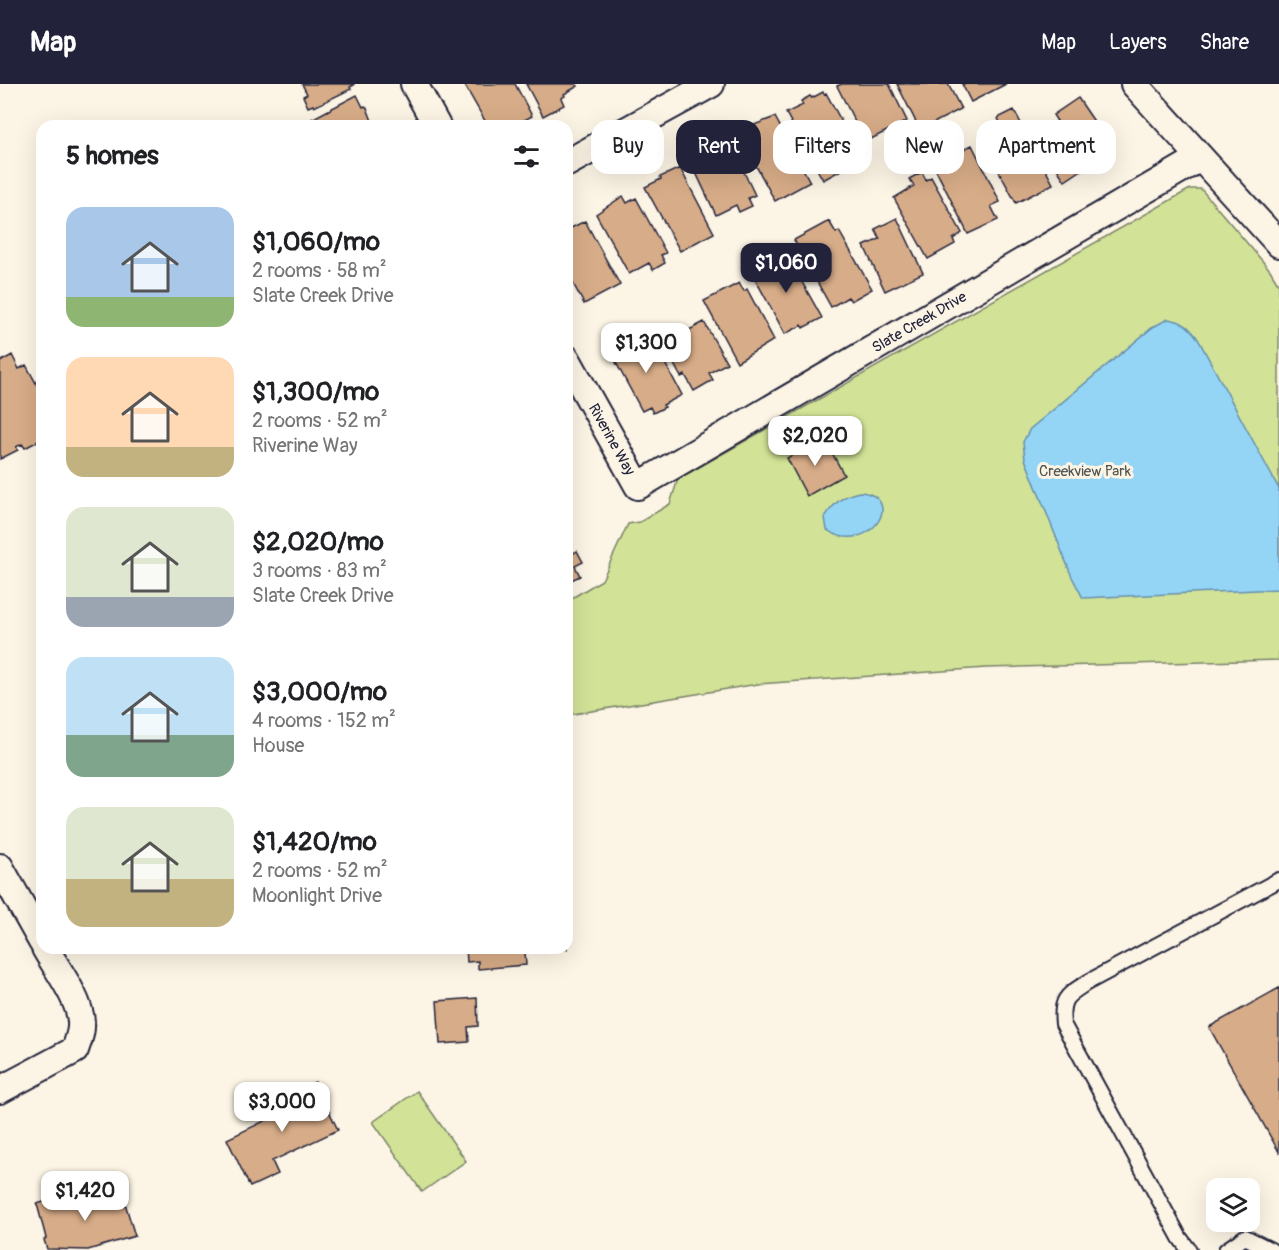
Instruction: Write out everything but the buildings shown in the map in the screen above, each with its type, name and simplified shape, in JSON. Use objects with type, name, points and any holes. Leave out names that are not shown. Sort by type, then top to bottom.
[{"type":"street","points":[[414,84],[434,120]]},
{"type":"street","points":[[573,160],[711,84]]},
{"type":"street","points":[[1134,84],[1279,244]]},
{"type":"street","name":"Slate Creek Drive","points":[[638,486],[1200,158]]},
{"type":"street","name":"Riverine Way","points":[[573,370],[638,486]]},
{"type":"street","points":[[0,867],[36,931]]},
{"type":"street","points":[[0,1090],[75,1050],[79,1039],[81,1021],[77,1004],[48,954]]},
{"type":"lane","points":[[1189,1250],[1174,1228],[1063,1023],[1061,1009],[1068,995],[1088,982],[1279,880]]},
{"type":"lane","points":[[1226,1250],[1244,1244],[1271,1250]]},
{"type":"green space","name":"Creekview Park","points":[[1190,189],[1201,189],[1270,270],[1279,285],[1279,660],[986,668],[758,684],[573,714],[573,597],[602,580],[628,524],[640,522],[670,504],[678,479]]},
{"type":"green space","points":[[417,1091],[466,1161],[422,1192],[373,1122]]},
{"type":"water","points":[[1168,319],[1186,325],[1198,339],[1279,489],[1279,589],[1083,598],[1072,577],[1025,459],[1023,442],[1030,429],[1153,327]]},
{"type":"water","points":[[860,492],[874,496],[881,504],[881,514],[877,523],[868,532],[856,537],[842,537],[827,530],[825,517],[832,508],[840,500]]}]
